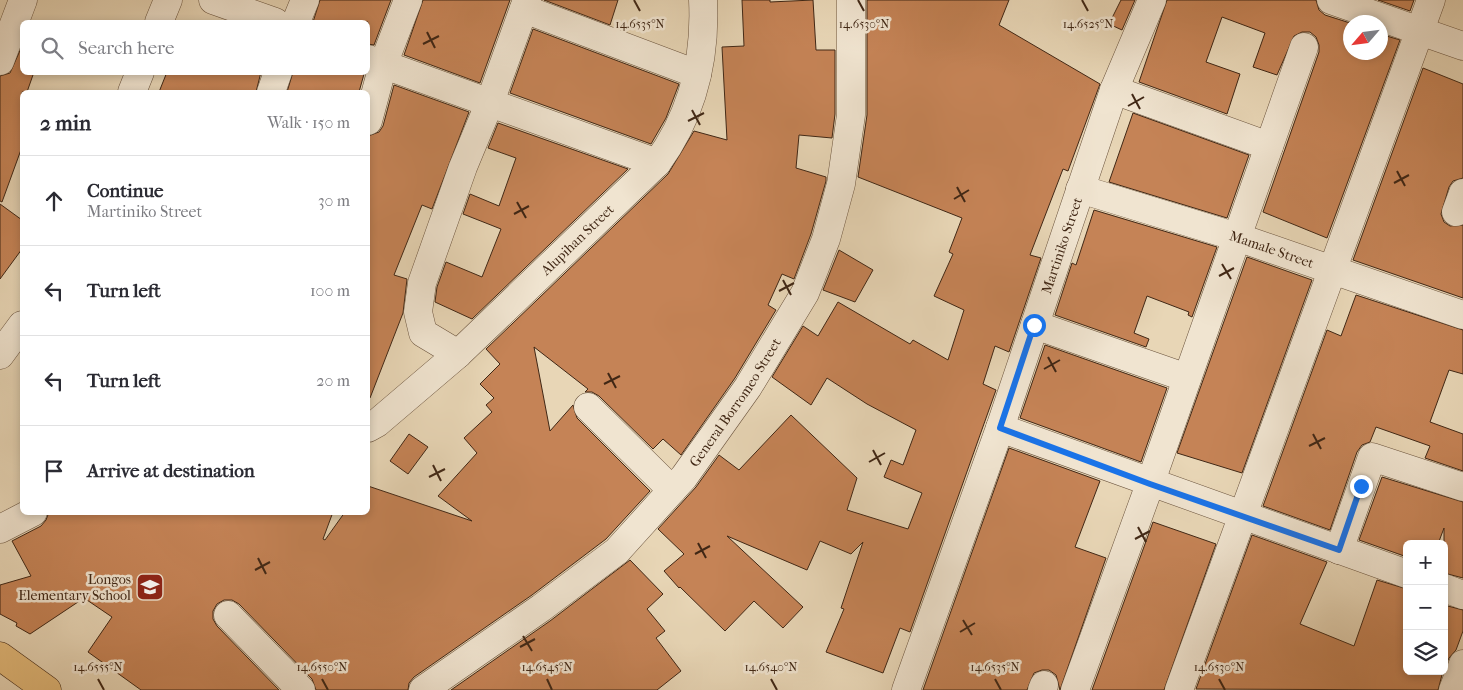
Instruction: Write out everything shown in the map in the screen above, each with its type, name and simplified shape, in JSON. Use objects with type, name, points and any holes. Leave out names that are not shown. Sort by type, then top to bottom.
[{"type":"highway","points":[[0,656],[47,690]]},
{"type":"street","points":[[0,61],[23,0]]},
{"type":"street","points":[[160,20],[168,0]]},
{"type":"street","points":[[213,0],[269,20]]},
{"type":"street","points":[[297,20],[304,0]]},
{"type":"street","points":[[370,104],[375,62],[408,0]]},
{"type":"street","name":"Alupihan Street","points":[[370,427],[458,354],[657,163],[674,139],[690,106],[705,33],[703,0]]},
{"type":"street","name":"General Borromeo Street","points":[[423,690],[541,608],[617,551],[672,490],[748,387],[805,293],[826,239],[842,184],[851,115],[851,0]]},
{"type":"street","name":"Martiniko Street","points":[[906,690],[1000,428],[1114,90],[1152,0]]},
{"type":"street","points":[[1331,0],[1463,46]]},
{"type":"street","points":[[1179,690],[1431,0]]},
{"type":"street","points":[[458,354],[423,333],[418,312],[422,283],[463,167],[490,102],[526,4],[697,74]]},
{"type":"street","points":[[1075,690],[1150,484],[1304,47]]},
{"type":"street","points":[[375,62],[657,163]]},
{"type":"street","points":[[133,90],[139,75]]},
{"type":"street","points":[[272,90],[277,75]]},
{"type":"street","points":[[1114,90],[1269,146]]},
{"type":"street","name":"Mamale Street","points":[[1080,189],[1237,237],[1463,316]]},
{"type":"street","points":[[1034,325],[1187,378]]},
{"type":"street","points":[[588,407],[672,490]]},
{"type":"street","points":[[1000,428],[1150,484],[1403,573]]},
{"type":"street","points":[[1339,550],[1372,457],[1463,487]]},
{"type":"street","points":[[0,529],[26,515]]},
{"type":"street","points":[[1448,589],[1463,595]]},
{"type":"street","points":[[228,615],[301,690]]},
{"type":"street","points":[[1453,690],[1463,664]]},
{"type":"building","points":[[320,0],[391,0],[374,45],[370,44],[370,20],[314,20]]},
{"type":"building","points":[[423,0],[510,0],[480,83],[404,55]]},
{"type":"building","points":[[544,0],[618,0],[610,25]]},
{"type":"building","points":[[742,0],[770,0],[770,2],[813,0],[816,50],[835,50],[835,114],[832,138],[799,135],[796,168],[826,177],[826,181],[811,234],[794,279],[782,274],[768,305],[776,310],[735,378],[681,455],[663,439],[653,449],[599,396],[592,392],[585,392],[588,389],[534,347],[550,431],[573,405],[577,418],[650,491],[606,539],[532,595],[414,677],[409,683],[408,690],[316,690],[312,679],[239,604],[232,600],[224,600],[217,604],[213,611],[213,619],[217,626],[279,690],[141,690],[88,652],[112,617],[84,598],[30,634],[16,626],[17,623],[0,614],[0,585],[31,576],[12,541],[41,526],[48,515],[332,515],[323,539],[325,540],[343,515],[370,515],[370,487],[472,521],[438,496],[477,453],[464,438],[492,412],[486,405],[494,398],[480,384],[500,364],[486,349],[668,174],[694,131],[727,140],[722,47],[744,46]]},
{"type":"building","points":[[867,0],[1009,0],[999,25],[1100,84],[1068,171],[1063,169],[1030,255],[1041,258],[1009,352],[995,346],[983,384],[996,390],[910,632],[900,628],[883,673],[826,652],[844,609],[841,608],[863,542],[851,554],[820,541],[807,570],[727,536],[803,607],[783,628],[754,601],[725,631],[679,588],[664,571],[684,554],[658,529],[696,487],[719,455],[739,470],[791,415],[857,478],[847,510],[908,529],[922,493],[884,477],[891,460],[903,465],[916,430],[867,404],[827,378],[811,405],[772,377],[803,326],[818,336],[838,302],[910,344],[913,340],[948,360],[964,310],[934,296],[953,254],[949,252],[962,218],[858,177],[867,115]]},
{"type":"building","points":[[1121,0],[1135,0],[1122,30],[1109,24]]},
{"type":"building","points":[[1167,0],[1316,0],[1319,10],[1325,15],[1343,21],[1343,60],[1388,60],[1388,36],[1400,40],[1327,238],[1263,212],[1319,52],[1316,37],[1310,32],[1302,32],[1294,36],[1277,75],[1253,67],[1265,33],[1222,17],[1206,62],[1240,74],[1227,114],[1139,82]]},
{"type":"building","points":[[1378,0],[1414,0],[1410,11]]},
{"type":"building","points":[[533,29],[679,84],[666,118],[651,144],[510,93]]},
{"type":"building","points":[[20,50],[20,75],[33,75],[28,90],[20,90],[20,152],[2,202],[0,201],[0,76],[10,73]]},
{"type":"building","points":[[1423,68],[1463,84],[1463,178],[1453,181],[1449,187],[1441,214],[1444,222],[1450,226],[1463,225],[1463,298],[1353,260]]},
{"type":"building","points":[[166,75],[260,75],[256,90],[160,90]]},
{"type":"building","points":[[292,75],[364,75],[360,90],[288,90]]},
{"type":"building","points":[[394,85],[469,112],[432,209],[422,205],[394,275],[407,279],[403,313],[370,398],[370,135],[379,132],[383,126]]},
{"type":"building","points":[[1133,113],[1249,155],[1227,218],[1109,182]]},
{"type":"building","points":[[498,123],[628,169],[472,319],[435,302],[437,287],[446,262],[482,277],[501,229],[463,214],[470,194],[499,206],[516,158],[488,148]]},
{"type":"building","points":[[0,204],[20,219],[20,252],[0,279]]},
{"type":"building","points":[[1094,210],[1217,247],[1192,317],[1188,315],[1189,312],[1147,296],[1134,333],[1149,339],[1146,347],[1055,315],[1072,263],[1076,265]]},
{"type":"building","points":[[839,250],[873,270],[855,302],[823,290]]},
{"type":"building","points":[[1247,257],[1312,280],[1242,473],[1177,453]]},
{"type":"building","points":[[1356,295],[1463,330],[1463,374],[1449,370],[1430,422],[1463,434],[1463,471],[1425,458],[1430,446],[1376,427],[1370,442],[1362,445],[1357,452],[1330,530],[1263,506],[1327,330],[1341,336]]},
{"type":"building","points":[[1045,345],[1167,388],[1141,462],[1020,418]]},
{"type":"building","points":[[409,434],[428,447],[408,474],[390,461]]},
{"type":"building","points":[[1009,448],[1100,481],[1075,547],[1106,558],[1060,690],[1056,675],[1049,670],[1042,670],[1034,673],[1027,690],[923,690]]},
{"type":"building","points":[[1382,477],[1463,502],[1463,578],[1448,574],[1448,540],[1444,540],[1444,528],[1440,540],[1403,540],[1403,556],[1359,540]]},
{"type":"building","points":[[1153,522],[1216,544],[1164,690],[1092,690]]},
{"type":"building","points":[[1252,535],[1327,562],[1300,624],[1354,646],[1377,580],[1403,588],[1403,675],[1442,675],[1438,690],[1196,689]]},
{"type":"building","points":[[630,560],[663,594],[647,609],[665,631],[656,638],[681,671],[657,690],[451,690],[550,621]]},
{"type":"building","points":[[1448,606],[1463,610],[1463,631],[1456,650],[1448,660]]},
{"type":"place","name":"Longos Elementary School","points":[[150,587]]},
{"type":"route","points":[[1034,325],[1000,428],[1150,484],[1339,550],[1361,486]]}]
